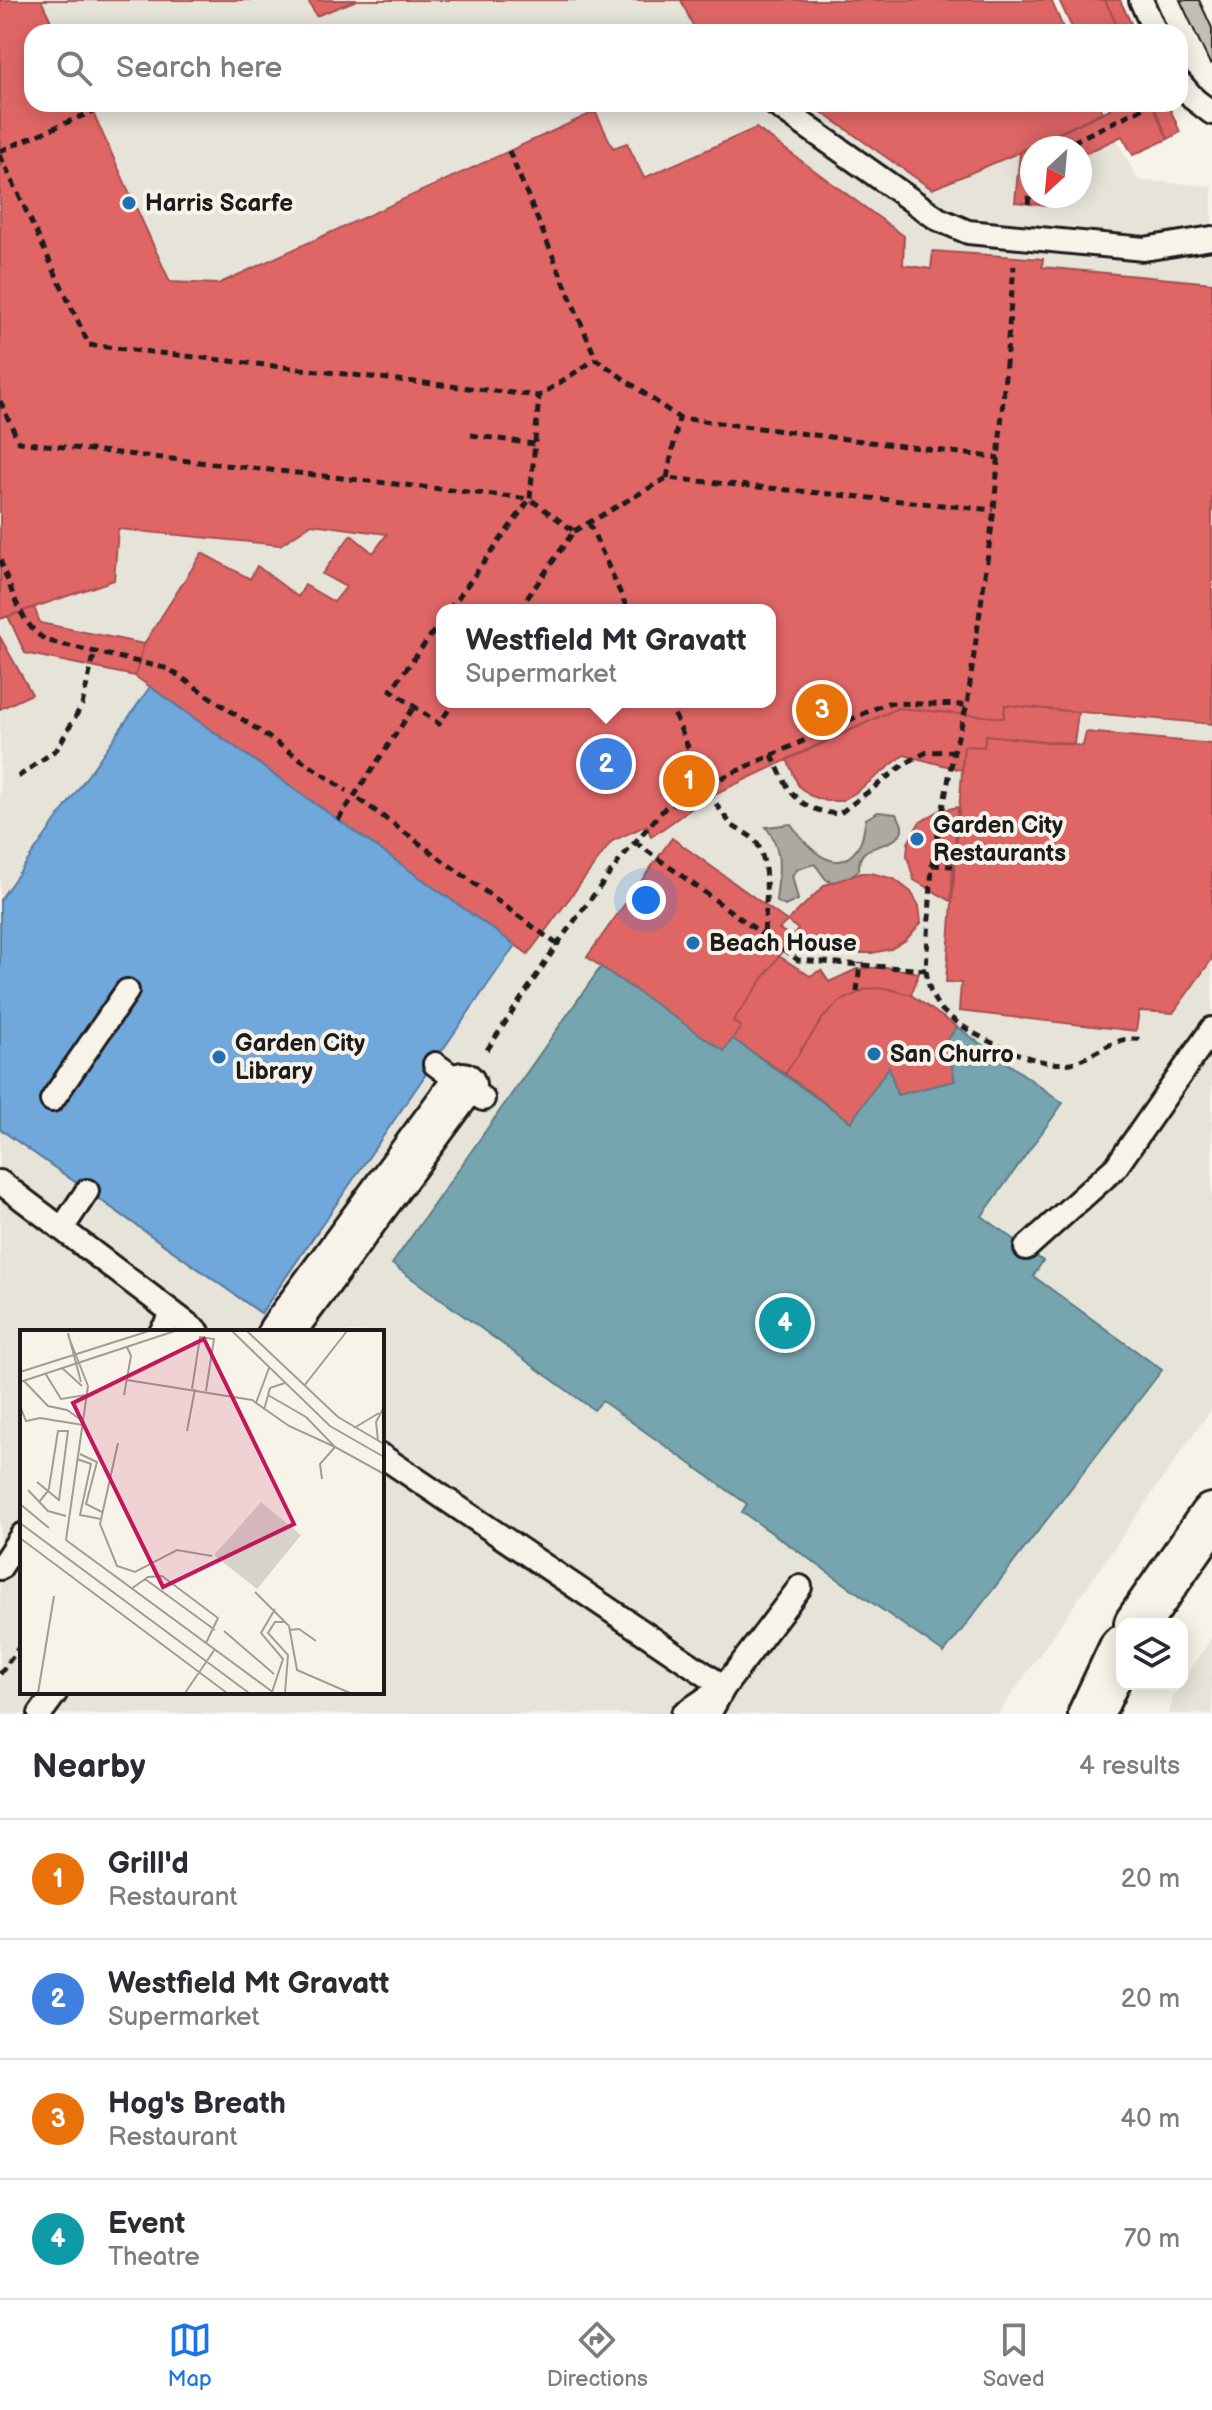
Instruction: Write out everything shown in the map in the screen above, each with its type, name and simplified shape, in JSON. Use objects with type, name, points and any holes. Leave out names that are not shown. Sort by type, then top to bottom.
[{"type":"street","points":[[282,1330],[460,1083]]},
{"type":"street","points":[[1142,1618],[1209,1529]]},
{"type":"street","points":[[1091,1714],[1116,1661]]},
{"type":"lane","points":[[1141,0],[1152,24]]},
{"type":"lane","points":[[1188,92],[1212,113]]},
{"type":"lane","points":[[786,112],[938,219],[968,232],[1144,249],[1212,238]]},
{"type":"lane","points":[[52,1100],[127,991]]},
{"type":"lane","points":[[1026,1248],[1116,1167],[1212,1029]]},
{"type":"lane","points":[[0,1182],[63,1227],[167,1323],[191,1330]]},
{"type":"lane","points":[[63,1227],[87,1191]]},
{"type":"lane","points":[[384,1457],[724,1687]]},
{"type":"lane","points":[[0,1568],[20,1538]]},
{"type":"lane","points":[[709,1714],[724,1687],[800,1587]]},
{"type":"lane","points":[[683,1714],[724,1687]]},
{"type":"lane","points":[[40,1714],[55,1694]]},
{"type":"path","points":[[92,112],[0,153],[89,345],[539,396],[596,359]]},
{"type":"path","points":[[1085,136],[1134,112]]},
{"type":"path","points":[[509,151],[596,359],[679,418],[999,458]]},
{"type":"path","points":[[1015,257],[994,510],[967,705],[954,751],[932,865],[926,970],[928,988],[941,1009],[981,1037],[1041,1061],[1073,1062],[1130,1037],[1143,1040]]},
{"type":"path","points":[[453,604],[530,499],[539,396]]},
{"type":"path","points":[[0,403],[19,442],[530,499],[574,531]]},
{"type":"path","points":[[667,478],[679,418]]},
{"type":"path","points":[[471,435],[534,444]]},
{"type":"path","points":[[523,604],[574,531],[667,478],[994,510]]},
{"type":"path","points":[[589,523],[625,604]]},
{"type":"path","points":[[0,560],[21,611],[36,635],[48,641],[169,669],[347,791]]},
{"type":"path","points":[[436,628],[391,690],[439,724],[450,708]]},
{"type":"path","points":[[18,777],[57,749],[82,705],[95,651]]},
{"type":"path","points":[[460,1083],[558,945],[635,842],[665,808],[706,785],[887,703],[967,705]]},
{"type":"path","points":[[338,820],[414,707]]},
{"type":"path","points":[[672,708],[706,785],[733,826],[749,833],[758,844],[764,864],[764,934]]},
{"type":"path","points":[[772,755],[785,784],[798,801],[817,812],[839,814],[906,763],[927,752],[954,751]]},
{"type":"path","points":[[359,799],[558,945]]},
{"type":"path","points":[[635,842],[798,960],[926,970]]},
{"type":"path","points":[[932,865],[953,866]]},
{"type":"path","points":[[857,992],[860,963]]},
{"type":"path","points":[[997,1056],[1000,1047]]},
{"type":"path","points":[[0,1674],[20,1646]]},
{"type":"shaded area","points":[[0,0],[1051,0],[1062,24],[24,24],[24,112],[1102,112],[1138,180],[1212,186],[1212,1408],[998,1714],[0,1714]]},
{"type":"shaded area","points":[[878,812],[896,814],[902,831],[898,837],[865,852],[860,858],[859,870],[840,881],[827,880],[814,864],[798,869],[792,875],[798,900],[785,906],[776,901],[778,854],[766,827],[791,824],[805,842],[823,857],[832,861],[842,860],[860,844],[866,819]]},
{"type":"shaded area","points":[[1212,1637],[1212,1714],[1169,1714],[1178,1690],[1188,1690],[1188,1674]]},
{"type":"building: Shops","points":[[0,0],[681,0],[692,24],[24,24],[24,112],[595,112],[613,148],[627,143],[644,178],[756,128],[904,236],[903,265],[931,269],[933,251],[1043,259],[1042,267],[1212,283],[1212,724],[1005,705],[1004,718],[898,708],[691,805],[692,808],[651,837],[647,825],[612,841],[528,954],[135,676],[144,644],[202,553],[250,579],[257,566],[298,597],[305,585],[334,602],[346,587],[322,574],[351,535],[373,553],[387,534],[312,524],[280,545],[118,529],[114,580],[0,619]]},
{"type":"building: Shops","points":[[41,0],[1051,0],[1062,24],[52,24]]},
{"type":"building: Shops","points":[[308,0],[357,0],[316,16]]},
{"type":"building: Shops","points":[[1059,0],[1105,0],[1116,24],[1070,24]]},
{"type":"building: Shops","points":[[1105,0],[1120,0],[1131,24],[1116,24]]},
{"type":"building: Shops","points":[[93,112],[594,112],[218,284],[170,282]]},
{"type":"building: Shops","points":[[821,112],[1102,112],[1053,136],[1020,136],[1020,152],[932,189]]},
{"type":"building: Shops","points":[[1104,112],[1156,112],[1168,139],[1133,155],[1122,136],[1092,150],[1092,136],[1053,136]]},
{"type":"building: Shops","points":[[1156,112],[1171,112],[1180,132],[1168,139]]},
{"type":"building: Shops","points":[[1020,152],[1020,203],[1015,202]]},
{"type":"building: Shops","points":[[34,607],[40,623],[144,644],[135,676],[25,653],[8,616]]},
{"type":"building: Shops","points":[[0,637],[32,694],[0,709]]},
{"type":"building: Shops","points":[[1005,705],[1078,712],[1074,744],[986,735],[984,747],[964,746],[962,770],[904,755],[841,801],[826,801],[809,795],[798,785],[787,759],[898,708],[1004,718]]},
{"type":"building: Shops","points":[[1086,732],[1212,744],[1212,959],[1173,1013],[1139,1011],[1136,1031],[959,1011],[961,983],[946,982],[964,746],[984,747],[986,735],[1083,746]]},
{"type":"building: Shops","name":"Garden City Library","points":[[89,776],[453,1034],[261,1313],[0,1129],[0,900]]},
{"type":"building: Shops","points":[[958,807],[951,901],[914,880],[907,856],[908,843],[919,823],[939,811]]},
{"type":"building: Shops","name":"Beach House","points":[[672,838],[798,929],[733,1021],[741,1027],[714,1065],[675,1037],[684,1024],[587,957]]},
{"type":"building: Shops","points":[[861,873],[894,879],[911,892],[919,906],[921,923],[906,940],[891,949],[872,953],[827,953],[779,929],[825,885]]},
{"type":"building: Shops","points":[[779,956],[810,976],[821,970],[829,982],[857,969],[886,967],[919,973],[911,995],[885,988],[866,989],[839,1002],[823,1018],[785,1074],[733,1039],[741,1027],[733,1021]]},
{"type":"building: Shops","name":"San Churro","points":[[885,988],[911,995],[957,1027],[947,1041],[955,1081],[897,1095],[889,1067],[851,1122],[785,1074],[823,1018],[839,1002],[866,989]]},
{"type":"building: Schools","name":"Garden City Library","points":[[150,687],[515,945],[261,1313],[0,1129],[0,900]]},
{"type":"building: Public","points":[[601,967],[724,1051],[733,1039],[851,1122],[889,1067],[897,1095],[955,1081],[947,1041],[957,1027],[1063,1103],[982,1216],[1043,1261],[1033,1276],[1162,1370],[944,1653],[742,1512],[747,1504],[602,1401],[594,1410],[392,1264]]},
{"type":"building: Other","points":[[1180,0],[1199,0],[1212,28],[1210,64]]},
{"type":"place","name":"Harris Scarfe","points":[[129,203]]},
{"type":"place","name":"Hog's Breath","points":[[822,710]]},
{"type":"place","name":"Westfield Mt Gravatt","points":[[606,764]]},
{"type":"place","name":"Grill'd","points":[[689,781]]},
{"type":"place","name":"Garden City Restaurants","points":[[917,839]]},
{"type":"place","name":"Beach House","points":[[693,943]]},
{"type":"place","name":"San Churro","points":[[874,1054]]},
{"type":"place","name":"Garden City Library","points":[[219,1057]]},
{"type":"place","name":"Event","points":[[785,1323]]}]
